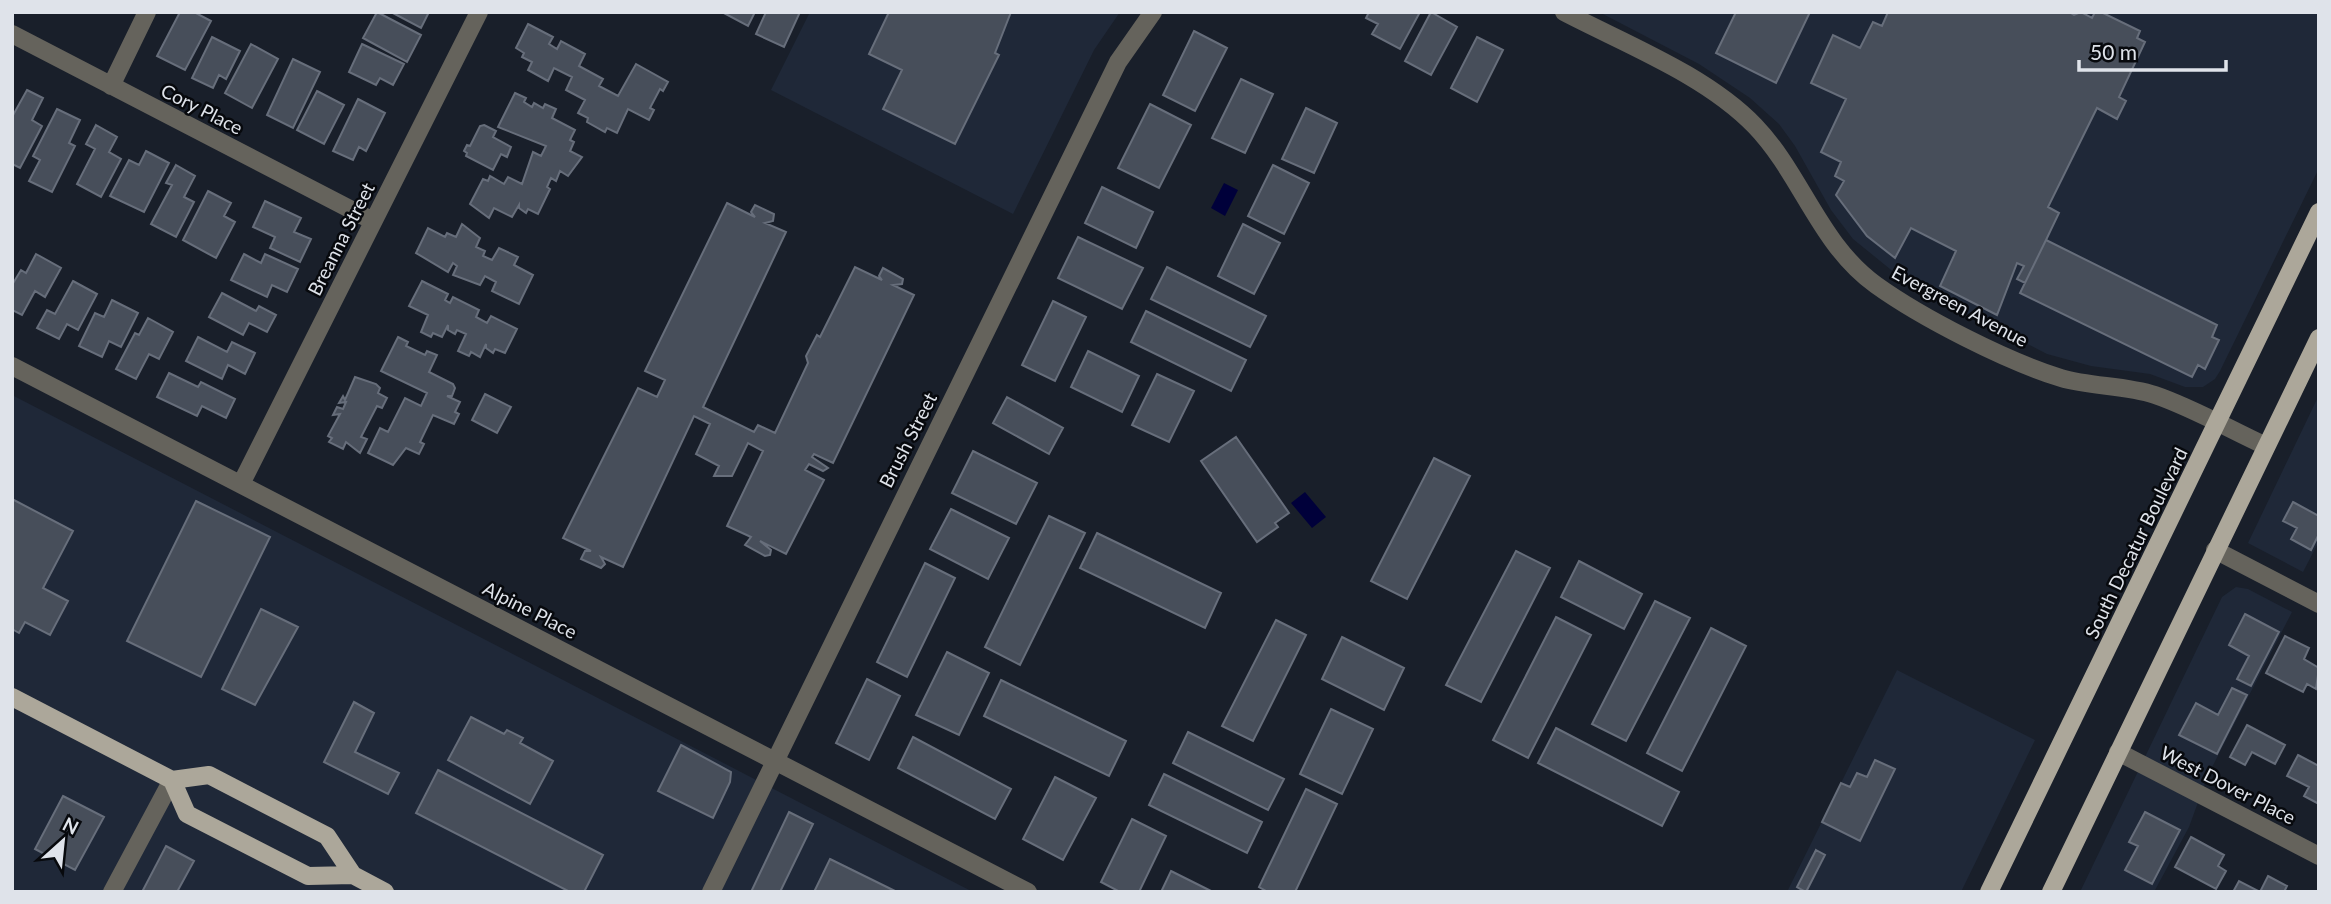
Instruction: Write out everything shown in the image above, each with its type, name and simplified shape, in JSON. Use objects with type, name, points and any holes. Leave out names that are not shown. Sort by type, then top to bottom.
[{"type":"main road","name":"South Decatur Boulevard","points":[[1996,886],[2319,212]]},
{"type":"main road","points":[[2051,892],[2215,550],[2317,346]]},
{"type":"main road","points":[[12,697],[172,780],[209,775],[327,836],[353,875],[385,892]]},
{"type":"main road","points":[[172,780],[187,814],[307,876],[353,875]]},
{"type":"street","points":[[111,86],[147,12]]},
{"type":"street","name":"Breanna Street","points":[[241,484],[479,12]]},
{"type":"street","name":"Brush Street","points":[[711,892],[1118,62],[1153,12]]},
{"type":"street","name":"Evergreen Avenue","points":[[1564,12],[1696,80],[1746,118],[1780,156],[1830,239],[1873,283],[1903,304],[2012,359],[2076,382],[2152,394],[2266,446]]},
{"type":"street","name":"Cory Place","points":[[12,34],[373,221]]},
{"type":"street","name":"Alpine Place","points":[[12,366],[1028,892]]},
{"type":"street","points":[[2215,550],[2319,604]]},
{"type":"street","name":"West Dover Place","points":[[2118,752],[2319,856]]},
{"type":"street","points":[[112,892],[172,780]]},
{"type":"shaded area","points":[[810,12],[1120,12],[1094,50],[1013,214],[771,90]]},
{"type":"shaded area","points":[[1599,12],[2319,12],[2319,168],[2220,371],[2215,379],[2203,387],[2185,387],[2150,374],[2091,366],[2047,354],[1906,282],[1853,239],[1831,210],[1795,146],[1779,124],[1750,98],[1699,64]]},
{"type":"shaded area","points":[[1224,183],[1238,190],[1225,216],[1211,208]]},
{"type":"shaded area","points":[[12,395],[973,892],[12,892]]},
{"type":"shaded area","points":[[2319,395],[2319,541],[2303,572],[2248,543]]},
{"type":"shaded area","points":[[1305,492],[1326,517],[1312,528],[1291,503]]},
{"type":"shaded area","points":[[2236,587],[2248,589],[2292,612],[2208,775],[2189,827],[2154,892],[2080,892],[2222,597]]},
{"type":"shaded area","points":[[1897,670],[2035,740],[1961,892],[1787,892]]},
{"type":"building","points":[[180,12],[194,12],[211,21],[185,70],[157,56]]},
{"type":"building","points":[[377,12],[421,35],[407,62],[363,38]]},
{"type":"building","points":[[391,12],[429,12],[421,28]]},
{"type":"building","points":[[722,12],[755,12],[748,26]]},
{"type":"building","points":[[766,12],[800,12],[784,47],[756,34]]},
{"type":"building","points":[[889,12],[1011,12],[995,53],[999,55],[955,144],[883,109],[902,70],[869,54]]},
{"type":"building","points":[[1369,12],[1420,12],[1400,49],[1372,34],[1378,24],[1366,18]]},
{"type":"building","points":[[1431,12],[1457,27],[1431,75],[1405,61]]},
{"type":"building","points":[[1736,12],[1810,12],[1776,83],[1716,53]]},
{"type":"building","points":[[1888,12],[2069,12],[2074,15],[2081,12],[2092,18],[2095,12],[2101,12],[2140,31],[2137,38],[2145,42],[2119,97],[2126,101],[2117,119],[2097,108],[2048,207],[2059,213],[2046,240],[2025,283],[2017,279],[2024,266],[2017,263],[1997,315],[1940,286],[1956,251],[1911,228],[1895,258],[1867,236],[1836,195],[1844,181],[1835,176],[1841,162],[1821,152],[1846,99],[1811,83],[1833,35],[1860,48],[1873,22],[1882,26]]},
{"type":"building","points":[[528,24],[553,37],[549,44],[557,49],[561,41],[585,54],[579,66],[603,79],[599,86],[618,96],[636,64],[668,82],[663,91],[660,89],[650,108],[654,110],[649,120],[628,109],[617,133],[607,128],[605,132],[587,122],[588,118],[578,113],[585,100],[566,90],[572,77],[554,68],[548,81],[528,70],[532,62],[522,57],[524,53],[516,48]]},
{"type":"building","points":[[1194,31],[1227,48],[1195,111],[1163,95]]},
{"type":"building","points":[[212,37],[240,51],[226,79],[219,75],[213,88],[192,78]]},
{"type":"building","points":[[1477,37],[1503,50],[1477,102],[1451,88]]},
{"type":"building","points":[[251,44],[278,59],[252,108],[225,93]]},
{"type":"building","points":[[362,44],[404,64],[393,85],[380,78],[376,85],[349,72]]},
{"type":"building","points":[[293,59],[320,72],[293,128],[267,115]]},
{"type":"building","points":[[1241,79],[1273,94],[1245,153],[1212,138]]},
{"type":"building","points":[[27,90],[43,98],[32,120],[42,126],[20,168],[12,164],[12,117]]},
{"type":"building","points":[[317,91],[344,105],[324,144],[297,130]]},
{"type":"building","points":[[515,93],[526,98],[524,102],[532,107],[534,103],[543,108],[545,104],[556,109],[552,118],[575,130],[570,140],[574,142],[570,151],[582,157],[568,176],[560,171],[556,181],[551,178],[547,187],[550,189],[538,214],[528,209],[526,213],[519,205],[512,217],[494,208],[489,218],[470,204],[483,179],[488,181],[490,176],[504,184],[508,177],[522,184],[533,152],[541,156],[546,146],[498,127]]},
{"type":"building","points":[[358,99],[385,113],[366,151],[359,147],[353,160],[333,151]]},
{"type":"building","points":[[1150,104],[1191,125],[1159,188],[1118,168]]},
{"type":"building","points":[[1306,108],[1337,123],[1314,173],[1282,159]]},
{"type":"building","points":[[57,109],[80,120],[69,143],[75,146],[52,192],[29,181],[40,160],[33,156]]},
{"type":"building","points":[[96,125],[117,137],[109,152],[121,159],[101,197],[77,184],[95,149],[86,144]]},
{"type":"building","points":[[484,125],[496,131],[493,137],[511,147],[507,157],[501,154],[493,170],[466,156],[464,151],[467,145],[470,146],[480,126]]},
{"type":"building","points":[[146,151],[169,163],[144,212],[110,196],[129,160],[139,165]]},
{"type":"building","points":[[176,165],[195,176],[184,197],[194,202],[176,237],[151,224],[172,185],[166,183]]},
{"type":"building","points":[[1273,165],[1309,183],[1284,234],[1248,216]]},
{"type":"building","points":[[1102,187],[1153,212],[1136,248],[1085,223]]},
{"type":"building","points":[[208,191],[231,203],[224,216],[235,222],[216,258],[183,240]]},
{"type":"building","points":[[265,201],[301,218],[294,232],[311,239],[300,262],[270,248],[275,237],[253,227]]},
{"type":"building","points":[[727,203],[755,217],[751,212],[755,205],[774,214],[773,221],[765,223],[786,232],[703,407],[754,432],[758,425],[775,433],[808,363],[806,356],[817,335],[820,337],[855,267],[882,280],[879,276],[883,268],[903,279],[902,284],[893,285],[914,295],[833,463],[814,454],[812,457],[828,468],[823,471],[809,464],[805,470],[824,480],[786,554],[760,541],[771,550],[770,555],[765,556],[745,545],[751,537],[727,526],[763,451],[748,443],[732,476],[714,476],[719,466],[696,454],[710,424],[694,416],[623,567],[601,557],[605,564],[601,568],[581,559],[585,551],[591,551],[563,538],[638,388],[657,397],[665,380],[645,371]]},
{"type":"building","points":[[462,224],[480,238],[476,247],[485,251],[483,256],[492,260],[499,248],[518,257],[514,265],[533,275],[519,304],[492,291],[496,282],[485,276],[480,285],[453,275],[457,266],[453,263],[448,272],[416,253],[428,228],[445,237],[447,233],[456,237]]},
{"type":"building","points":[[1243,224],[1280,243],[1254,294],[1218,276]]},
{"type":"building","points":[[1078,237],[1143,268],[1122,309],[1058,278]]},
{"type":"building","points":[[2046,240],[2217,325],[2212,337],[2219,340],[2205,369],[2198,365],[2192,377],[2020,293]]},
{"type":"building","points":[[36,254],[61,268],[45,297],[35,291],[22,315],[12,310],[12,285],[21,270],[26,273]]},
{"type":"building","points":[[244,254],[261,263],[265,254],[298,269],[287,292],[272,285],[267,297],[231,280]]},
{"type":"building","points":[[1167,267],[1266,316],[1250,347],[1151,299]]},
{"type":"building","points":[[73,281],[97,294],[78,330],[67,324],[59,339],[37,328],[47,310],[55,314]]},
{"type":"building","points":[[422,281],[448,294],[445,300],[450,303],[453,297],[479,310],[476,317],[487,323],[491,316],[517,329],[505,353],[495,349],[493,353],[486,348],[486,344],[480,357],[471,352],[469,356],[458,351],[466,334],[457,330],[455,334],[448,330],[448,325],[442,337],[433,333],[431,337],[421,332],[428,315],[409,306]]},
{"type":"building","points":[[222,293],[256,311],[259,306],[276,315],[267,332],[249,323],[243,335],[209,317]]},
{"type":"building","points":[[112,300],[138,313],[121,347],[109,341],[102,357],[79,346],[95,313],[104,317]]},
{"type":"building","points":[[1053,301],[1086,317],[1055,381],[1022,365]]},
{"type":"building","points":[[1146,311],[1246,360],[1231,391],[1131,342]]},
{"type":"building","points":[[148,318],[173,332],[159,359],[149,354],[136,379],[116,369],[135,333],[139,335]]},
{"type":"building","points":[[198,337],[227,352],[232,342],[255,353],[245,374],[228,365],[222,379],[186,361]]},
{"type":"building","points":[[398,337],[408,342],[406,346],[425,355],[427,351],[437,355],[429,372],[453,384],[455,388],[452,396],[447,396],[460,402],[455,412],[459,414],[454,424],[433,415],[420,442],[424,444],[419,454],[406,448],[393,465],[368,453],[380,428],[388,432],[405,398],[421,406],[427,393],[381,371]]},
{"type":"building","points":[[1088,351],[1139,376],[1122,412],[1071,387]]},
{"type":"building","points":[[169,373],[198,387],[201,382],[235,399],[226,418],[202,406],[197,416],[157,397]]},
{"type":"building","points":[[1157,374],[1194,391],[1169,442],[1132,425]]},
{"type":"building","points":[[355,377],[376,384],[380,388],[378,393],[387,398],[382,408],[377,406],[361,437],[367,439],[360,453],[346,442],[343,449],[329,442],[332,438],[328,436],[340,414],[333,415],[337,407],[343,409],[346,402],[339,403],[343,396],[345,400]]},
{"type":"building","points":[[485,394],[511,407],[497,433],[472,420]]},
{"type":"building","points":[[1007,397],[1063,428],[1049,454],[993,423]]},
{"type":"building","points":[[1236,437],[1289,513],[1275,523],[1278,527],[1257,542],[1201,461]]},
{"type":"building","points":[[973,451],[1037,483],[1016,524],[952,493]]},
{"type":"building","points":[[1434,458],[1470,476],[1407,599],[1371,581]]},
{"type":"building","points":[[12,499],[73,531],[43,588],[68,601],[50,635],[25,622],[19,633],[12,629]]},
{"type":"building","points":[[196,501],[270,537],[201,677],[127,641]]},
{"type":"building","points":[[2293,502],[2319,516],[2319,534],[2311,550],[2291,539],[2297,528],[2283,521]]},
{"type":"building","points":[[951,509],[1009,538],[988,579],[930,549]]},
{"type":"building","points":[[1049,516],[1085,533],[1020,665],[985,647]]},
{"type":"building","points":[[1097,533],[1221,593],[1205,628],[1080,568]]},
{"type":"building","points":[[1516,551],[1550,568],[1481,702],[1446,685]]},
{"type":"building","points":[[1579,561],[1642,594],[1624,629],[1561,597]]},
{"type":"building","points":[[925,563],[955,578],[907,677],[877,662]]},
{"type":"building","points":[[1655,601],[1690,618],[1626,741],[1592,724]]},
{"type":"building","points":[[261,609],[298,627],[255,705],[222,689]]},
{"type":"building","points":[[2245,614],[2279,632],[2251,686],[2237,679],[2249,656],[2229,645]]},
{"type":"building","points":[[1556,617],[1591,635],[1528,758],[1493,740]]},
{"type":"building","points":[[1276,620],[1306,635],[1253,741],[1222,726]]},
{"type":"building","points":[[1711,628],[1746,646],[1682,771],[1647,753]]},
{"type":"building","points":[[2285,636],[2309,648],[2304,659],[2319,668],[2316,689],[2307,684],[2303,692],[2266,673]]},
{"type":"building","points":[[1342,637],[1404,668],[1384,710],[1322,679]]},
{"type":"building","points":[[947,652],[989,673],[959,735],[916,715]]},
{"type":"building","points":[[867,679],[900,696],[869,760],[836,743]]},
{"type":"building","points":[[1001,680],[1126,741],[1109,776],[984,716]]},
{"type":"building","points":[[2232,688],[2247,695],[2217,754],[2179,735],[2196,703],[2218,715]]},
{"type":"building","points":[[354,702],[374,713],[355,752],[399,773],[388,794],[324,762]]},
{"type":"building","points":[[1331,709],[1373,729],[1342,794],[1300,774]]},
{"type":"building","points":[[471,717],[504,734],[507,730],[523,738],[520,743],[553,761],[530,804],[448,760]]},
{"type":"building","points":[[2247,725],[2285,745],[2275,764],[2252,752],[2245,765],[2230,757]]},
{"type":"building","points":[[1556,728],[1679,792],[1662,826],[1538,763]]},
{"type":"building","points":[[1188,732],[1284,779],[1268,810],[1173,763]]},
{"type":"building","points":[[913,737],[1011,789],[995,819],[898,768]]},
{"type":"building","points":[[681,745],[731,772],[730,782],[713,818],[658,791]]},
{"type":"building","points":[[2298,755],[2319,766],[2319,804],[2304,796],[2309,787],[2287,776]]},
{"type":"building","points":[[1875,760],[1895,769],[1860,841],[1822,822],[1841,783],[1850,787],[1857,773],[1867,777]]},
{"type":"building","points":[[438,770],[603,855],[584,892],[570,892],[416,813]]},
{"type":"building","points":[[1164,774],[1262,822],[1247,853],[1149,805]]},
{"type":"building","points":[[1055,777],[1096,798],[1063,860],[1023,839]]},
{"type":"building","points":[[1306,789],[1337,804],[1295,892],[1268,892],[1259,887]]},
{"type":"building","points":[[63,796],[104,817],[75,870],[35,849]]},
{"type":"building","points":[[789,812],[813,824],[780,892],[751,892]]},
{"type":"building","points":[[2145,812],[2180,830],[2152,884],[2125,870],[2138,846],[2129,842]]},
{"type":"building","points":[[1132,819],[1166,836],[1139,892],[1120,892],[1101,882]]},
{"type":"building","points":[[2191,837],[2224,855],[2218,866],[2226,871],[2216,889],[2175,867]]},
{"type":"building","points":[[166,846],[194,861],[177,892],[142,892]]},
{"type":"building","points":[[1816,850],[1825,855],[1806,892],[1797,887]]},
{"type":"building","points":[[830,859],[897,892],[814,892]]},
{"type":"building","points":[[1171,871],[1213,892],[1161,892]]},
{"type":"building","points":[[2268,876],[2287,886],[2284,892],[2260,892]]},
{"type":"building","points":[[2239,881],[2260,892],[2233,892]]}]
